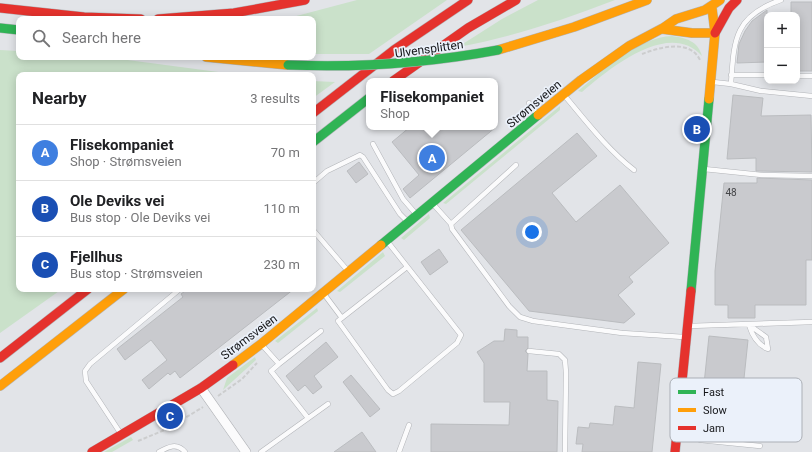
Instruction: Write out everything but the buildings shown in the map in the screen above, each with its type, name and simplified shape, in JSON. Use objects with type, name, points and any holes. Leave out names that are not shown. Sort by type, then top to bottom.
[{"type":"main road","points":[[196,16],[234,13],[304,0]]},
{"type":"main road","points":[[316,110],[400,46],[468,0]]},
{"type":"main road","points":[[397,78],[468,28],[516,0]]},
{"type":"main road","name":"Ulvensplitten","points":[[237,60],[288,65],[343,67],[393,66],[438,61],[498,50],[574,27],[647,0]]},
{"type":"main road","points":[[682,378],[715,33],[712,8],[720,0]]},
{"type":"main road","points":[[715,33],[729,8],[737,0]]},
{"type":"main road","points":[[0,8],[75,16]]},
{"type":"main road","name":"Strømsveien","points":[[92,452],[122,436],[201,388],[261,344],[324,294],[564,95],[621,50],[640,37],[662,29],[676,19],[712,8]]},
{"type":"main road","points":[[0,28],[16,30]]},
{"type":"main road","name":"Strømsveien","points":[[662,29],[692,33],[715,33]]},
{"type":"main road","points":[[316,140],[366,100]]},
{"type":"main road","points":[[316,108],[325,103]]},
{"type":"main road","points":[[0,358],[84,292]]},
{"type":"main road","points":[[0,386],[120,292]]},
{"type":"main road","points":[[675,452],[676,442]]},
{"type":"street","points":[[201,388],[246,452]]},
{"type":"lane","points":[[731,84],[735,44],[742,25],[754,12],[781,0]]},
{"type":"lane","points":[[732,74],[764,75]]},
{"type":"lane","points":[[800,76],[812,76]]},
{"type":"lane","points":[[711,82],[731,84],[761,91],[812,96]]},
{"type":"lane","points":[[564,95],[602,140],[618,157],[634,170]]},
{"type":"lane","points":[[528,103],[539,116]]},
{"type":"lane","points":[[373,144],[403,199],[418,216]]},
{"type":"lane","points":[[316,181],[328,171],[360,155],[364,158],[400,214],[409,224]]},
{"type":"lane","points":[[451,224],[516,165]]},
{"type":"lane","points":[[702,169],[762,175],[812,176]]},
{"type":"lane","points":[[433,204],[451,224],[452,229],[509,306],[520,317],[533,321],[622,333],[686,337]]},
{"type":"lane","points":[[316,234],[349,272]]},
{"type":"lane","points":[[387,241],[461,335],[457,343],[399,391],[393,394],[388,390],[338,321],[407,267]]},
{"type":"lane","points":[[122,436],[86,381],[85,371],[90,364],[176,292]]},
{"type":"lane","points":[[324,294],[342,318]]},
{"type":"lane","points":[[687,326],[812,322]]},
{"type":"lane","points":[[749,325],[766,336],[768,349],[761,345],[754,336],[749,325]]},
{"type":"lane","points":[[308,418],[272,371],[321,331]]},
{"type":"lane","points":[[261,344],[279,364]]},
{"type":"lane","points":[[529,351],[559,354],[565,360],[565,452]]},
{"type":"lane","points":[[261,452],[328,404]]},
{"type":"lane","points":[[399,452],[408,425]]},
{"type":"lane","points":[[720,442],[760,446]]},
{"type":"lane","points":[[159,452],[169,446],[176,445],[182,448],[185,452]]},
{"type":"path","points":[[636,56],[654,50],[681,47],[692,50],[700,60]]},
{"type":"path","points":[[135,442],[167,429],[210,402],[242,379],[270,353]]},
{"type":"green space","points":[[357,0],[447,0],[369,54],[316,54],[316,16],[296,16]]},
{"type":"green space","points":[[538,0],[615,0],[537,27],[458,47],[502,19]]},
{"type":"green space","points":[[672,36],[691,41],[698,47],[702,56],[688,46],[673,43],[657,45],[623,61],[582,92],[578,91],[634,48],[647,42]]},
{"type":"green space","points":[[0,50],[16,51],[16,60],[128,60],[218,72],[16,72],[16,292],[58,292],[0,333]]},
{"type":"green space","points":[[316,81],[335,82],[316,96]]},
{"type":"green space","points":[[560,106],[560,110],[446,204],[443,203]]},
{"type":"green space","points":[[429,214],[430,218],[404,240],[401,238]]},
{"type":"green space","points":[[383,252],[385,256],[340,292],[337,291]]},
{"type":"green space","points":[[317,308],[318,311],[278,343],[275,341]]},
{"type":"green space","points":[[255,357],[256,360],[223,390],[227,378]]},
{"type":"green space","points":[[131,437],[133,440],[112,452],[104,452]]},
{"type":"traffic: fast","points":[[0,28],[16,30]]},
{"type":"traffic: fast","points":[[288,65],[341,66],[393,64],[498,50]]},
{"type":"traffic: fast","points":[[691,291],[709,99]]},
{"type":"traffic: fast","points":[[316,140],[366,100]]},
{"type":"traffic: fast","points":[[381,245],[538,115]]},
{"type":"traffic: slow","points":[[498,50],[574,27],[647,0]]},
{"type":"traffic: slow","points":[[538,115],[581,80],[629,46],[663,28],[676,19],[705,10],[720,0]]},
{"type":"traffic: slow","points":[[709,99],[715,33],[712,8]]},
{"type":"traffic: slow","points":[[662,29],[692,33],[715,33]]},
{"type":"traffic: slow","points":[[237,60],[288,65]]},
{"type":"traffic: slow","points":[[233,365],[261,344],[381,245]]},
{"type":"traffic: slow","points":[[0,386],[120,292]]},
{"type":"traffic: jam","points":[[196,16],[234,13],[305,0]]},
{"type":"traffic: jam","points":[[316,111],[394,50],[468,0]]},
{"type":"traffic: jam","points":[[397,78],[468,28],[516,0]]},
{"type":"traffic: jam","points":[[715,33],[729,8],[737,0]]},
{"type":"traffic: jam","points":[[0,8],[75,16]]},
{"type":"traffic: jam","points":[[682,378],[691,291]]},
{"type":"traffic: jam","points":[[0,358],[84,292]]},
{"type":"traffic: jam","points":[[92,452],[201,388],[233,365]]},
{"type":"traffic: jam","points":[[675,452],[676,442]]},
{"type":"place","name":"Ole Deviks vei","points":[[697,129]]},
{"type":"place","name":"Flisekompaniet","points":[[432,158]]},
{"type":"place","name":"Fjellhus","points":[[170,416]]}]
